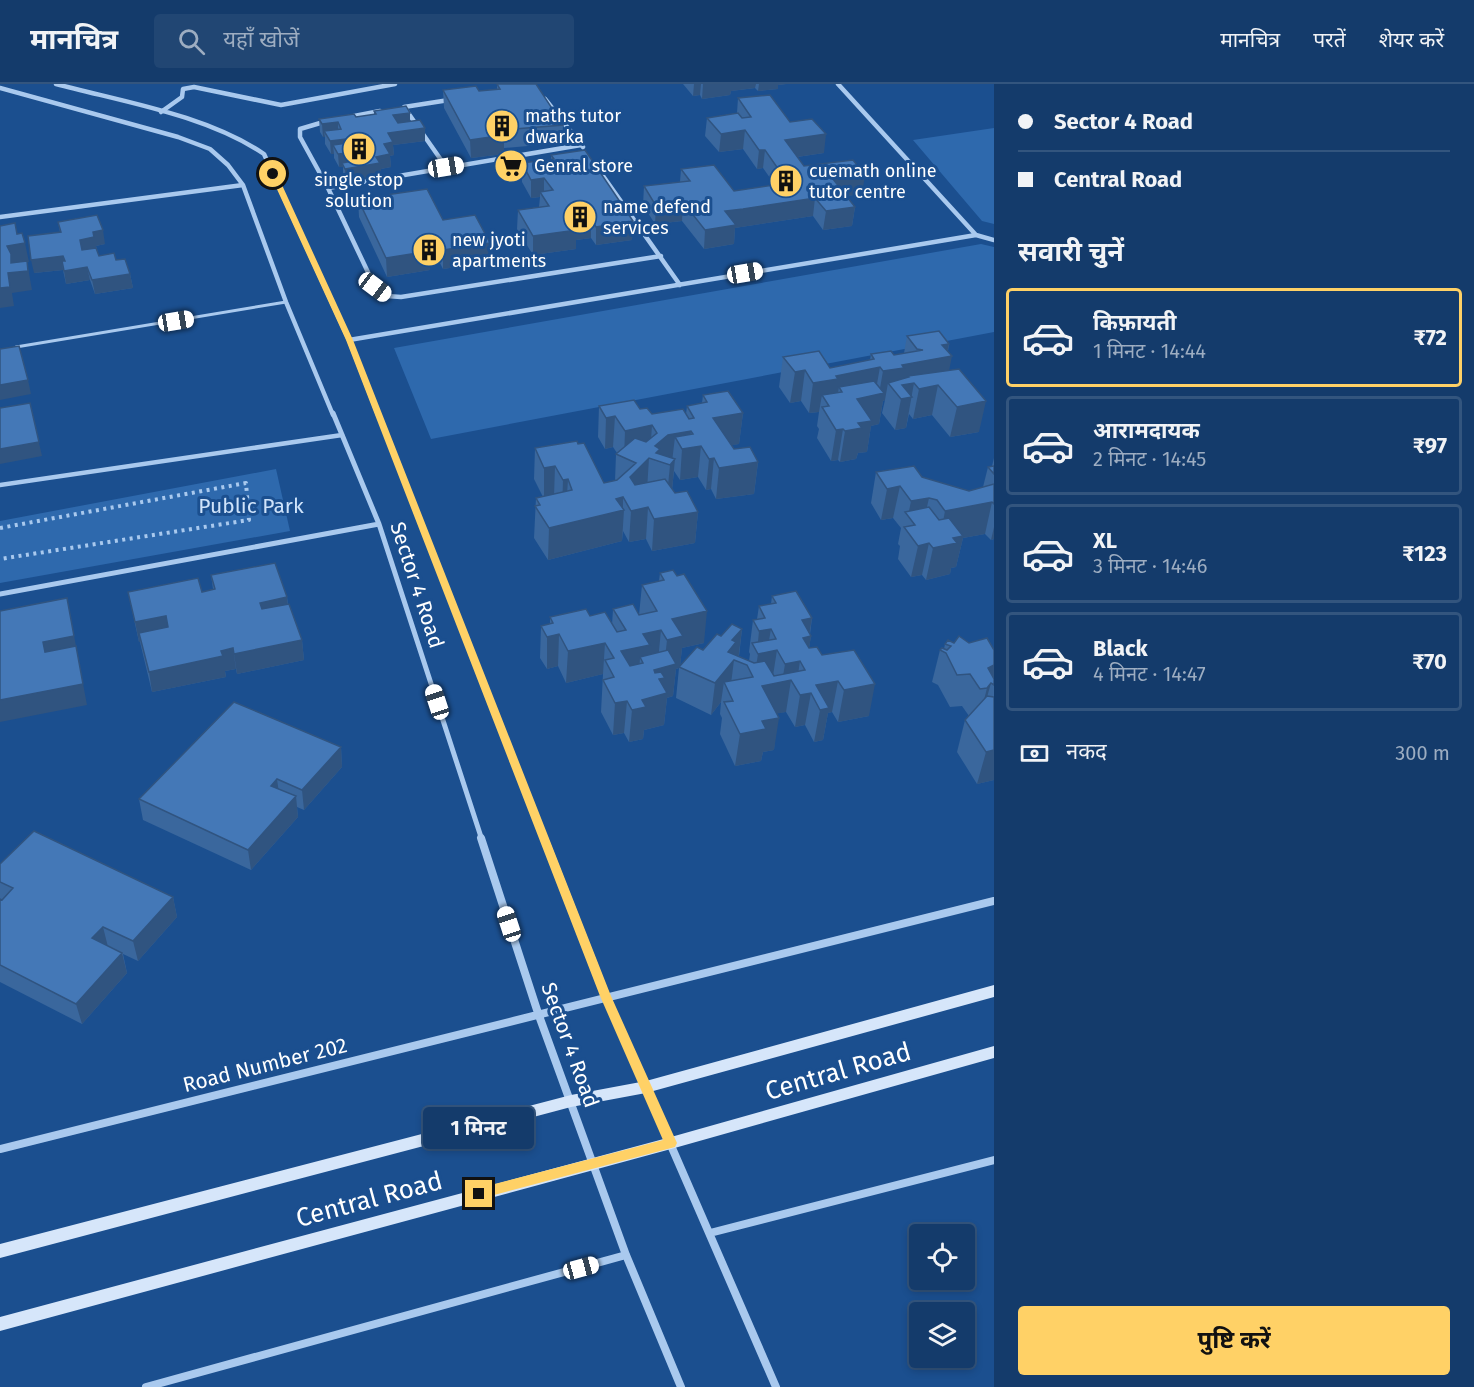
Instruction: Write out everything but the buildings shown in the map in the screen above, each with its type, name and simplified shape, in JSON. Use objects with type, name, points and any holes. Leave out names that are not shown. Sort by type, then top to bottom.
[{"type":"main road","name":"Central Road","points":[[0,1251],[571,1101],[646,1087],[994,991]]},
{"type":"main road","name":"Central Road","points":[[0,1324],[593,1162],[671,1143],[994,1052]]},
{"type":"street","name":"Sector 4 Road","points":[[56,84],[205,124],[240,138],[264,153],[349,340],[606,996],[776,1387]]},
{"type":"street","points":[[161,112],[183,97],[183,89],[194,85],[281,105],[395,84]]},
{"type":"street","points":[[838,84],[976,235]]},
{"type":"street","name":"Sector 4 Road","points":[[0,87],[178,137],[210,149],[228,165],[243,185],[286,302],[379,524],[538,1013],[626,1255],[681,1387]]},
{"type":"street","points":[[542,94],[588,155]]},
{"type":"street","points":[[345,118],[451,99]]},
{"type":"street","points":[[404,107],[446,167]]},
{"type":"street","points":[[334,120],[310,124],[300,129],[300,137],[328,188],[375,287],[387,296],[400,297],[661,256]]},
{"type":"street","points":[[328,188],[581,145]]},
{"type":"street","points":[[595,164],[680,285]]},
{"type":"street","points":[[0,217],[243,185]]},
{"type":"street","points":[[349,340],[976,235],[994,240]]},
{"type":"street","points":[[0,594],[379,524]]},
{"type":"street","name":"Road Number 202","points":[[0,1149],[994,901]]},
{"type":"street","points":[[710,1233],[994,1160]]},
{"type":"street","points":[[146,1387],[626,1255]]},
{"type":"lane","points":[[11,348],[286,302]]},
{"type":"lane","points":[[0,485],[342,435]]},
{"type":"path","points":[[0,528],[246,483],[249,520],[0,559]]},
{"type":"green space","points":[[994,128],[994,224],[982,221],[913,140]]},
{"type":"green space","points":[[981,244],[994,247],[994,332],[431,439],[394,348]]},
{"type":"green space","name":"Public Park","points":[[276,469],[290,531],[0,583],[0,521]]},
{"type":"place","name":"maths tutor dwarka","points":[[502,126]]},
{"type":"place","name":"single stop solution","points":[[359,149]]},
{"type":"place","name":"Genral store","points":[[511,166]]},
{"type":"place","name":"cuemath online tutor centre","points":[[786,181]]},
{"type":"place","name":"name defend services","points":[[580,217]]},
{"type":"place","name":"new jyoti apartments","points":[[429,250]]},
{"type":"route","points":[[273,174],[349,340],[606,996],[671,1143],[479,1194]]}]
